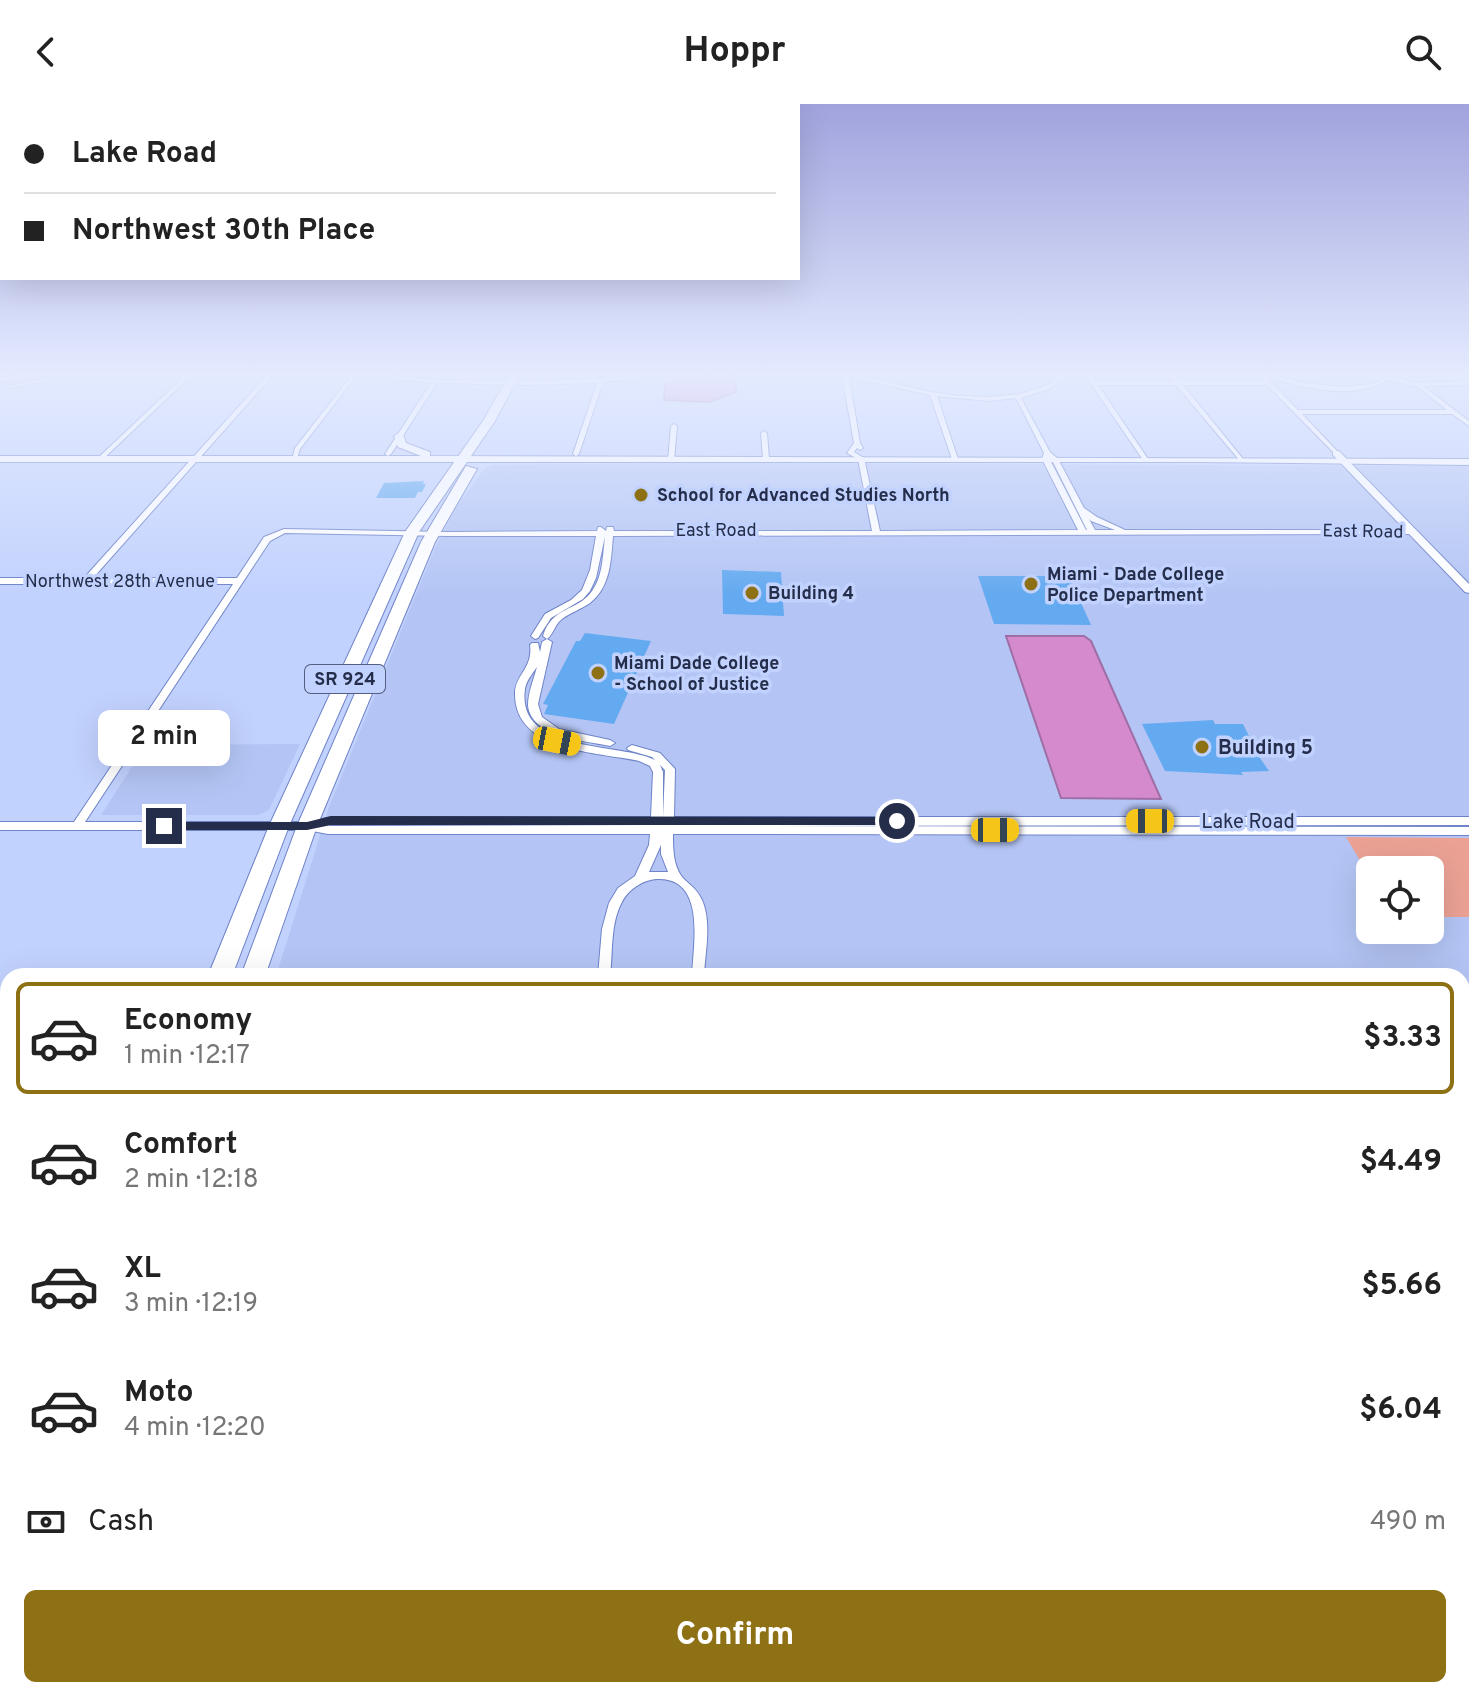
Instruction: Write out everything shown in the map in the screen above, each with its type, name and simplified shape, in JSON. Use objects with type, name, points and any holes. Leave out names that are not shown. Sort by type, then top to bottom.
[{"type":"highway","name":"SR 924","points":[[256,968],[307,826],[432,532],[478,446]]},
{"type":"highway","name":"SR 924","points":[[223,968],[279,826],[412,532],[471,457]]},
{"type":"main road","points":[[406,446],[426,454]]},
{"type":"main road","points":[[766,456],[853,448],[864,456]]},
{"type":"main road","points":[[0,453],[295,457],[1049,457],[1336,453],[1469,457]]},
{"type":"main road","points":[[295,457],[388,454],[671,457]]},
{"type":"main road","points":[[0,459],[104,456]]},
{"type":"main road","points":[[1238,456],[1345,462],[1469,457]]},
{"type":"street","points":[[104,456],[114,446]]},
{"type":"street","points":[[86,581],[207,446]]},
{"type":"street","points":[[295,457],[303,446]]},
{"type":"street","points":[[388,454],[393,446]]},
{"type":"street","points":[[576,454],[579,446]]},
{"type":"street","points":[[671,457],[672,446]]},
{"type":"street","points":[[765,446],[766,456]]},
{"type":"street","points":[[951,446],[954,456]]},
{"type":"street","points":[[1043,446],[1082,510],[1087,532]]},
{"type":"street","points":[[1137,446],[1143,456]]},
{"type":"street","points":[[1230,446],[1238,456]]},
{"type":"street","points":[[1330,446],[1469,590]]},
{"type":"street","points":[[864,456],[877,532]]},
{"type":"street","points":[[1049,457],[1071,510],[1087,532]]},
{"type":"street","points":[[1051,530],[1065,522],[1071,510]]},
{"type":"street","points":[[1082,510],[1098,521],[1121,530]]},
{"type":"street","points":[[605,532],[598,590],[589,599],[555,619],[547,639],[534,697],[534,712],[550,729],[647,751],[663,760],[671,774],[663,825],[654,852],[640,878]]},
{"type":"street","points":[[605,532],[586,592],[548,614],[535,640],[531,670],[521,686],[524,721],[543,736],[642,758],[654,764],[660,779],[667,854],[677,878],[692,892],[698,905],[698,968]]},
{"type":"street","name":"East Road","points":[[877,532],[1412,532]]},
{"type":"street","name":"East Road","points":[[239,581],[267,539],[277,533],[1412,532]]},
{"type":"street","name":"Northwest 28th Avenue","points":[[0,581],[239,581]]},
{"type":"street","points":[[77,826],[239,581]]},
{"type":"street","points":[[535,640],[547,639]]},
{"type":"street","points":[[520,697],[534,697]]},
{"type":"street","name":"Lake Road","points":[[0,826],[307,826],[328,830],[1469,821]]},
{"type":"street","name":"Lake Road","points":[[663,825],[1469,831]]},
{"type":"street","points":[[605,968],[616,902],[624,890],[640,878],[658,874],[677,878]]},
{"type":"shaded area","points":[[492,465],[1469,466],[1469,968],[279,968],[329,807],[435,548],[456,508],[484,469]]},
{"type":"shaded area","points":[[1006,636],[1084,636],[1091,641],[1161,799],[1061,798]]},
{"type":"shaded area","points":[[300,744],[269,810],[258,815],[101,815],[146,745]]},
{"type":"shaded area","points":[[1346,837],[1469,838],[1469,917],[1444,917],[1444,856],[1357,856]]},
{"type":"building","points":[[424,481],[423,484],[426,484],[422,492],[418,492],[415,498],[376,498],[384,483]]},
{"type":"building","name":"Building 4","points":[[722,570],[781,572],[784,616],[723,614]]},
{"type":"building","points":[[978,576],[1069,576],[1091,625],[994,624]]},
{"type":"building","name":"Miami Dade College - School of Justice","points":[[585,633],[651,641],[614,724],[544,714],[548,705],[543,704],[576,641],[580,641]]},
{"type":"building","name":"Building 5","points":[[1213,720],[1215,724],[1243,724],[1250,738],[1246,738],[1269,771],[1241,772],[1243,775],[1165,771],[1142,724]]},
{"type":"place","name":"School for Advanced Studies North","points":[[641,495]]},
{"type":"place","name":"Miami - Dade College Police Department","points":[[1031,584]]},
{"type":"place","name":"Building 4","points":[[752,593]]},
{"type":"place","name":"Miami Dade College - School of Justice","points":[[598,673]]},
{"type":"place","name":"Building 5","points":[[1202,747]]},
{"type":"route","points":[[164,826],[307,826],[331,821],[897,821]]}]
